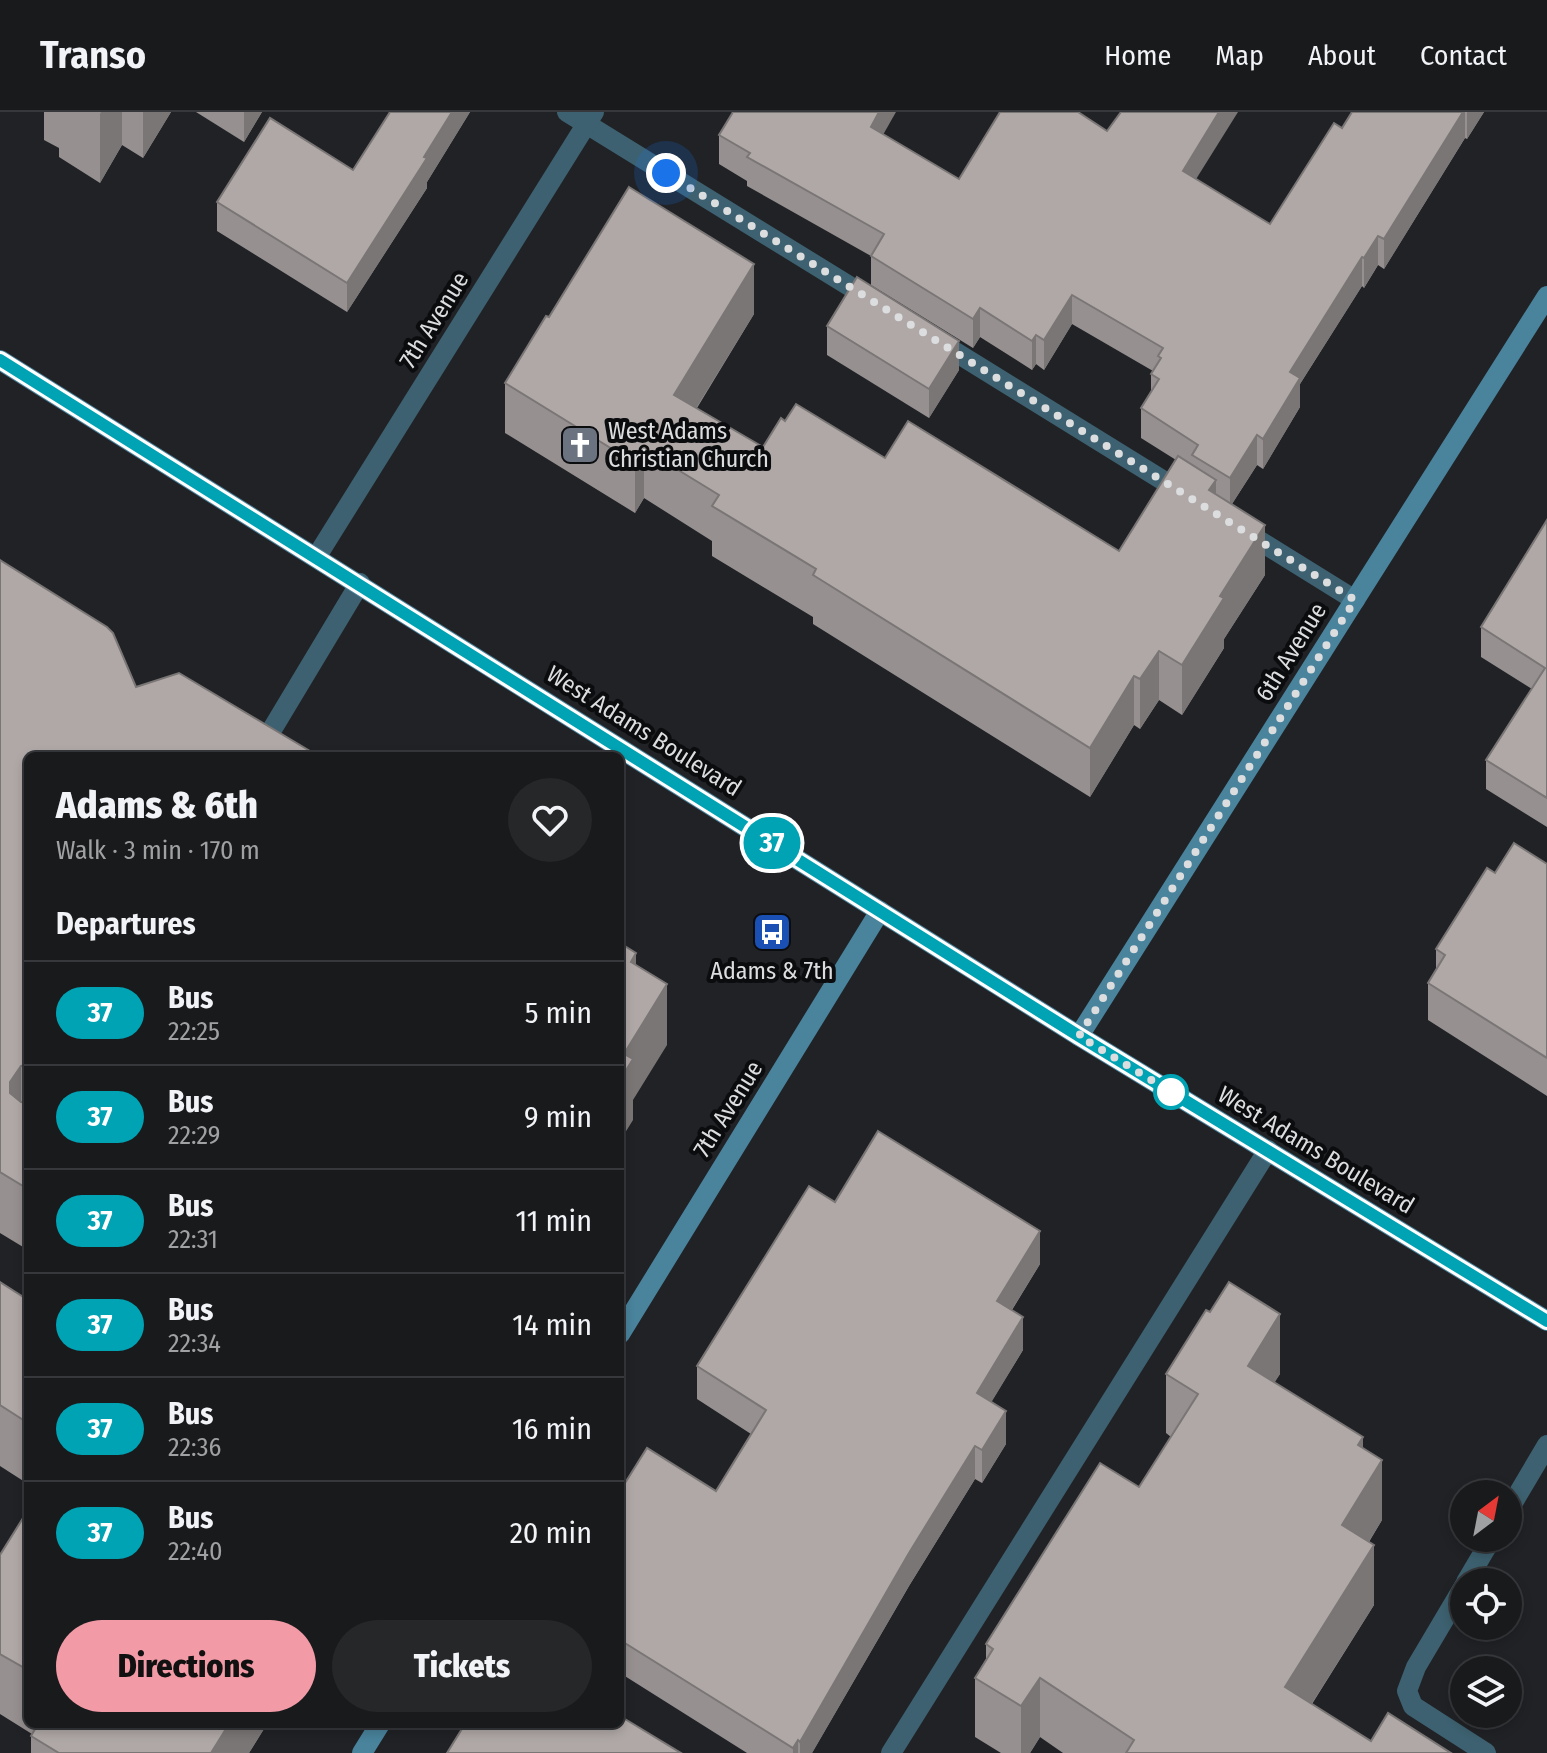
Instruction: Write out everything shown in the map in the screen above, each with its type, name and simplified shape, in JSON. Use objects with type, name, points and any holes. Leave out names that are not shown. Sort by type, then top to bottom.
[{"type":"main road","name":"6th Avenue","points":[[1079,1036],[1547,296]]},
{"type":"main road","name":"West Adams Boulevard","points":[[0,360],[1079,1036],[1547,1321]]},
{"type":"main road","name":"7th Avenue","points":[[624,1327],[880,911]]},
{"type":"main road","points":[[362,1753],[378,1728]]},
{"type":"street","points":[[567,112],[590,118],[883,308]]},
{"type":"street","name":"7th Avenue","points":[[317,556],[590,118]]},
{"type":"street","points":[[923,333],[1355,600]]},
{"type":"street","points":[[258,752],[360,583]]},
{"type":"street","points":[[891,1753],[1268,1150]]},
{"type":"street","points":[[1522,1487],[1547,1445]]},
{"type":"street","points":[[1450,1609],[1416,1667],[1407,1691],[1413,1706],[1486,1753]]},
{"type":"building","points":[[390,112],[452,112],[424,157],[427,158],[347,283],[217,202],[270,118],[353,170]]},
{"type":"building","points":[[733,112],[879,112],[871,127],[959,179],[1000,112],[1078,112],[1107,131],[1121,112],[1219,112],[1183,171],[1270,224],[1334,123],[1342,128],[1352,112],[1463,112],[1384,239],[1378,236],[1362,257],[1290,372],[1300,378],[1263,439],[1257,435],[1230,478],[1192,455],[1198,445],[1141,408],[1159,379],[1151,374],[1163,348],[1072,295],[1044,340],[1036,335],[1032,341],[980,308],[973,319],[871,256],[884,234],[747,157],[750,153],[719,135]]},
{"type":"building","points":[[629,187],[754,264],[674,395],[763,447],[781,418],[785,421],[796,404],[885,458],[908,421],[1119,551],[1178,456],[1216,480],[1209,490],[1265,525],[1220,596],[1224,598],[1182,665],[1159,651],[1140,679],[1134,676],[1090,748],[813,575],[816,569],[712,506],[719,495],[644,449],[635,463],[505,383]]},
{"type":"building","points":[[857,277],[959,341],[929,389],[827,326]]},
{"type":"building","points":[[1547,520],[1547,798],[1486,760],[1545,668],[1481,627]]},
{"type":"building","points":[[0,560],[107,627],[113,633],[136,687],[179,673],[312,752],[24,752],[24,1066],[10,1082],[10,1093],[24,1102],[24,1187],[0,1172]]},
{"type":"building","points":[[1514,843],[1547,864],[1547,1058],[1428,983],[1445,955],[1436,949],[1487,868],[1495,873]]},
{"type":"building","points":[[624,946],[636,953],[631,962],[667,984],[624,1054]]},
{"type":"building","points":[[624,1054],[633,1059],[624,1074]]},
{"type":"building","points":[[878,1131],[1040,1231],[997,1301],[1023,1317],[977,1393],[1006,1411],[982,1450],[975,1446],[800,1742],[798,1740],[793,1748],[624,1642],[624,1485],[647,1448],[716,1491],[766,1410],[697,1366],[809,1186],[835,1202]]},
{"type":"building","points":[[0,1282],[24,1297],[24,1420],[0,1405]]},
{"type":"building","points":[[1229,1282],[1280,1314],[1248,1366],[1363,1437],[1358,1445],[1382,1460],[1342,1525],[1374,1545],[1285,1687],[1371,1741],[1388,1713],[1451,1753],[1126,1753],[1134,1740],[1040,1678],[1021,1706],[975,1678],[993,1649],[986,1644],[1100,1463],[1139,1487],[1198,1394],[1166,1374],[1206,1310],[1210,1312]]},
{"type":"building","points":[[24,1516],[24,1668],[0,1654],[0,1555]]},
{"type":"building","points":[[624,1718],[681,1753],[447,1753],[463,1728],[624,1728]]},
{"type":"building","points":[[36,1728],[227,1728],[211,1753],[59,1753],[31,1736]]},
{"type":"bus line","name":"37","points":[[0,360],[1079,1036],[1547,1321]]},
{"type":"place","name":"West Adams Christian Church","points":[[580,445]]},
{"type":"place","name":"Adams & 7th","points":[[772,932]]},
{"type":"route","points":[[666,173],[1355,600],[1079,1036],[1171,1092]]}]
